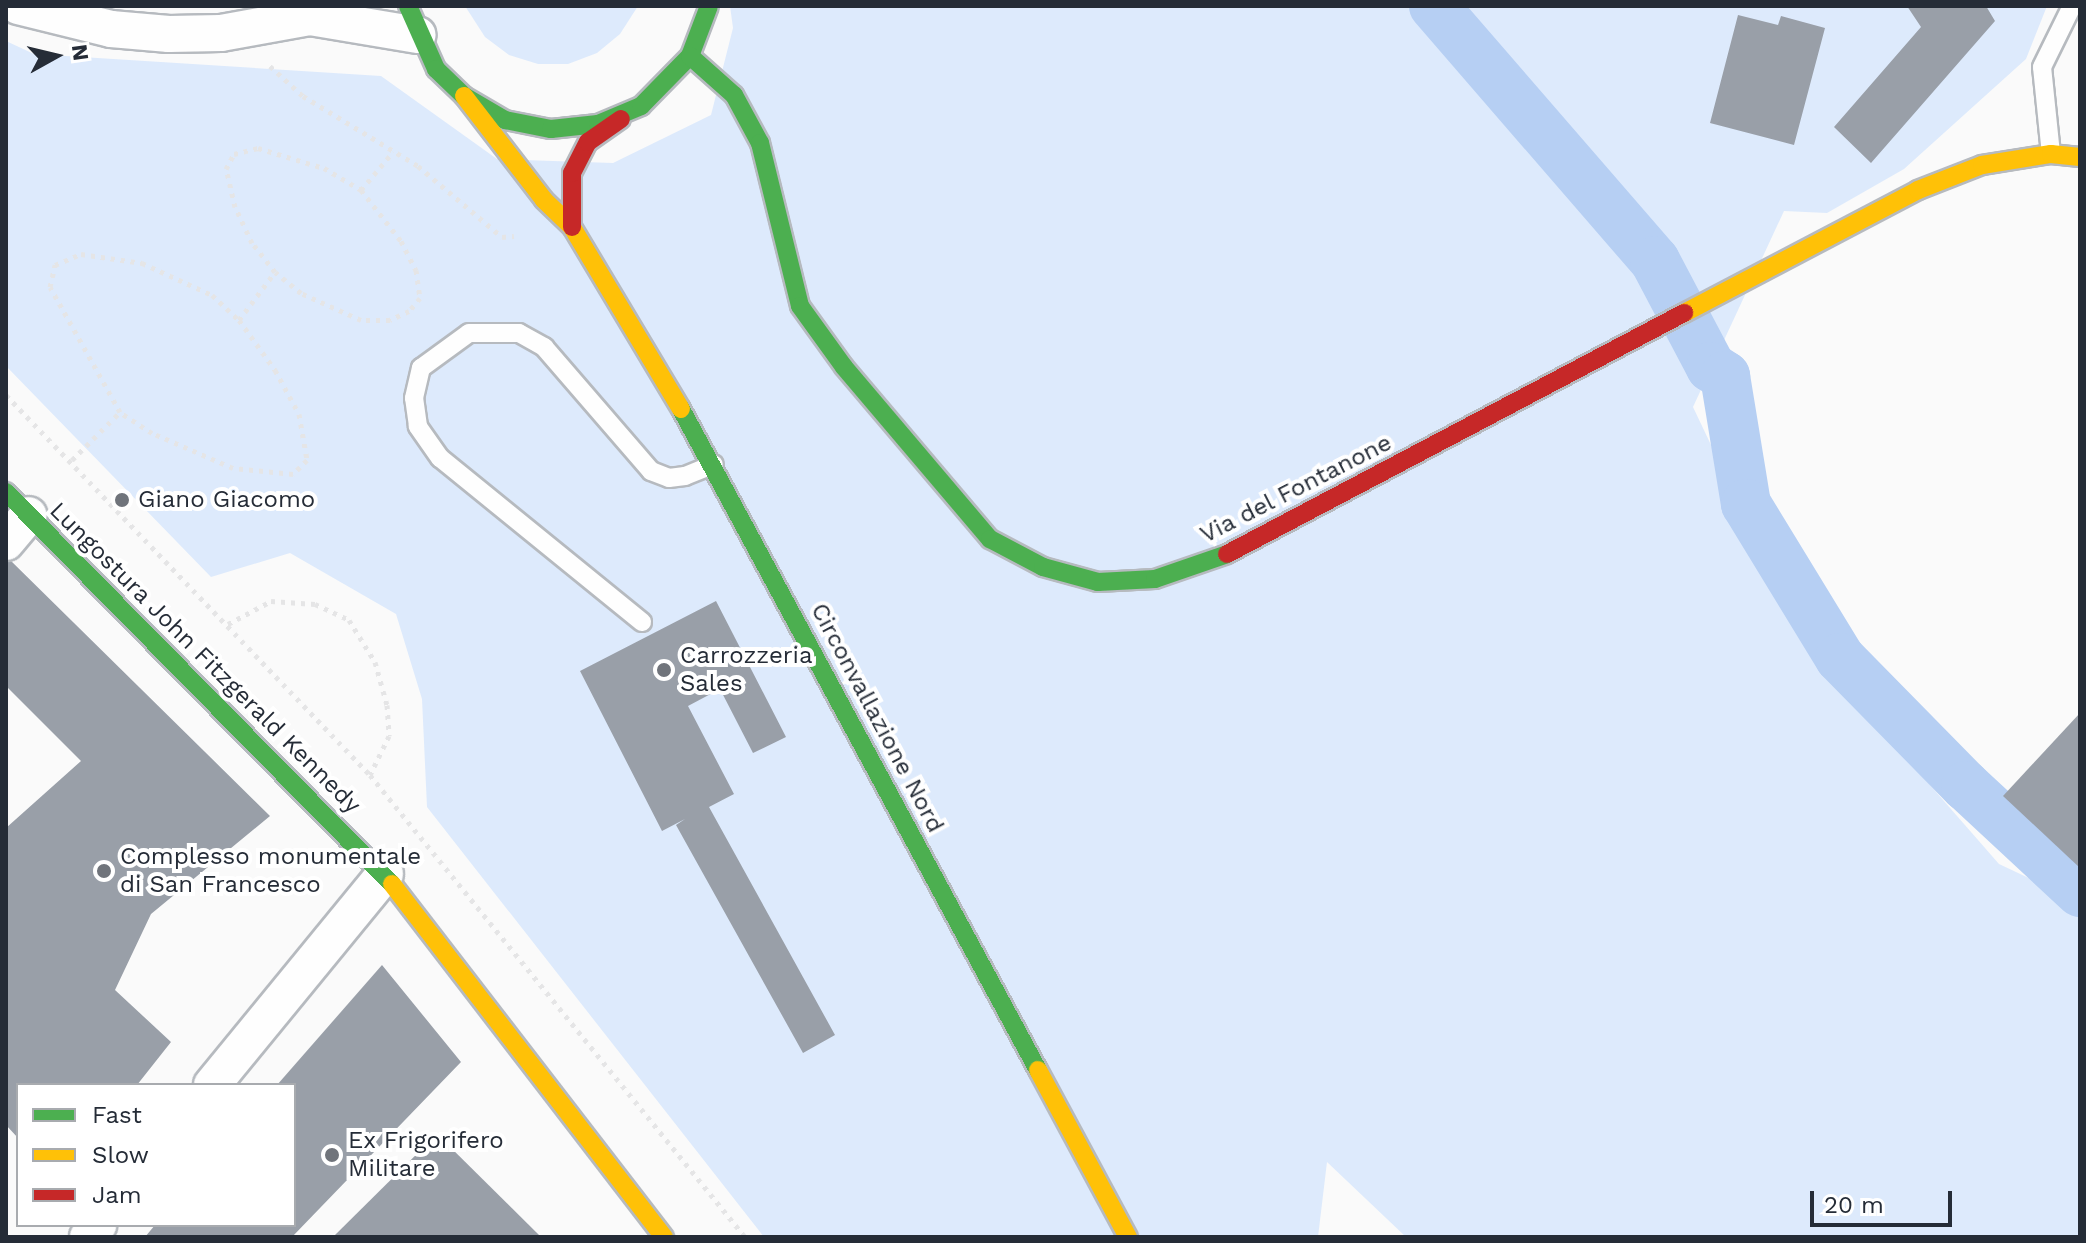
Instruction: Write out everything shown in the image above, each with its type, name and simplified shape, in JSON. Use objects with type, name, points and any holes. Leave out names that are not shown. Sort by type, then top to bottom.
[{"type":"main road","points":[[572,227],[572,173],[588,142],[668,84],[690,56],[709,6]]},
{"type":"main road","points":[[412,20],[436,69],[464,96],[505,120],[551,129],[598,124],[641,106]]},
{"type":"main road","name":"Via del Fontanone","points":[[690,56],[734,95],[760,143],[800,306],[935,480],[990,539],[1043,567],[1098,582],[1155,579],[1215,560],[1918,190],[1982,165],[2051,154],[2080,157]]},
{"type":"main road","name":"Circonvallazione Nord","points":[[464,96],[544,200],[572,227],[714,464],[1128,1237]]},
{"type":"main road","name":"Lungostura John Fitzgerald Kennedy","points":[[18,503],[385,874],[664,1237]]},
{"type":"street","points":[[18,6],[111,29],[169,34],[221,33],[317,11],[412,20]]},
{"type":"street","points":[[6,542],[18,503]]},
{"type":"street","points":[[214,1083],[385,874]]},
{"type":"lane","points":[[2051,154],[2042,67],[2072,6]]},
{"type":"lane","points":[[642,622],[440,458],[418,426],[414,398],[421,368],[469,333],[519,333],[544,347],[651,471],[669,478],[685,476],[714,464]]},
{"type":"path","points":[[265,51],[267,64],[303,96],[418,166],[502,237],[527,234]]},
{"type":"path","points":[[258,148],[294,157],[361,190],[401,241],[416,270],[420,298],[409,311],[390,320],[361,320],[301,293],[275,272],[252,243],[235,207],[226,169],[234,154],[258,148]]},
{"type":"path","points":[[361,190],[393,152]]},
{"type":"path","points":[[81,254],[142,263],[212,295],[239,320],[299,414],[307,460],[293,474],[233,468],[152,433],[120,412],[50,287],[55,265],[81,254]]},
{"type":"path","points":[[239,320],[275,272]]},
{"type":"path","points":[[72,460],[120,412]]},
{"type":"path","points":[[228,624],[271,601],[315,604],[349,620],[375,662],[387,705],[389,736],[370,775]]},
{"type":"shaded area","points":[[465,6],[638,6],[620,34],[597,53],[568,64],[538,64],[509,55],[485,37]]},
{"type":"shaded area","points":[[730,6],[2047,6],[2026,59],[1904,169],[1827,213],[1784,211],[1693,407],[1804,641],[1999,864],[2080,902],[2080,1237],[1406,1237],[1327,1162],[1318,1237],[764,1237],[427,807],[422,699],[396,614],[290,553],[211,577],[6,366],[6,41],[34,54],[381,76],[497,159],[613,163],[711,115],[733,28]]},
{"type":"building","points":[[1907,6],[1986,6],[1995,21],[1871,163],[1834,127],[1921,27]]},
{"type":"building","points":[[1738,15],[1778,25],[1781,16],[1825,28],[1794,145],[1710,123]]},
{"type":"building","name":"Complesso monumentale di San Francesco","points":[[8,558],[270,816],[151,914],[115,990],[171,1042],[139,1083],[16,1083],[16,1136],[6,1125],[6,828],[81,761],[6,686]]},
{"type":"building","points":[[716,601],[786,737],[753,753],[720,689],[688,706],[734,794],[709,807],[835,1035],[803,1053],[676,825],[685,819],[662,831],[580,671]]},
{"type":"building","points":[[2080,713],[2080,868],[2003,796]]},
{"type":"building","name":"Ex Frigorifero Militare","points":[[382,965],[461,1062],[292,1237],[145,1237],[153,1227],[296,1227],[296,1083],[279,1083]]},
{"type":"building","points":[[437,1134],[541,1237],[333,1237]]},
{"type":"waterway","points":[[1434,6],[1655,261],[1711,367],[1725,376],[1746,504],[1840,658],[1966,786],[2080,892]]},
{"type":"traffic: fast","points":[[408,6],[436,69],[464,96],[505,120],[551,129],[598,124],[641,106],[690,56],[709,6]]},
{"type":"traffic: fast","points":[[690,56],[734,95],[760,143],[800,306],[844,367],[990,539],[1043,567],[1098,582],[1155,579],[1227,554]]},
{"type":"traffic: fast","points":[[681,409],[1038,1070]]},
{"type":"traffic: fast","points":[[6,492],[392,884]]},
{"type":"traffic: slow","points":[[464,96],[544,200],[572,227],[681,409]]},
{"type":"traffic: slow","points":[[1684,313],[1918,190],[1982,165],[2051,154],[2080,157]]},
{"type":"traffic: slow","points":[[392,884],[664,1237]]},
{"type":"traffic: slow","points":[[1038,1070],[1128,1237]]},
{"type":"traffic: jam","points":[[572,227],[572,173],[588,142],[621,119]]},
{"type":"traffic: jam","points":[[1227,554],[1684,313]]},
{"type":"place","name":"Giano Giacomo","points":[[122,500]]},
{"type":"place","name":"Carrozzeria Sales","points":[[664,670]]},
{"type":"place","name":"Complesso monumentale di San Francesco","points":[[104,871]]},
{"type":"place","name":"Ex Frigorifero Militare","points":[[332,1155]]}]
